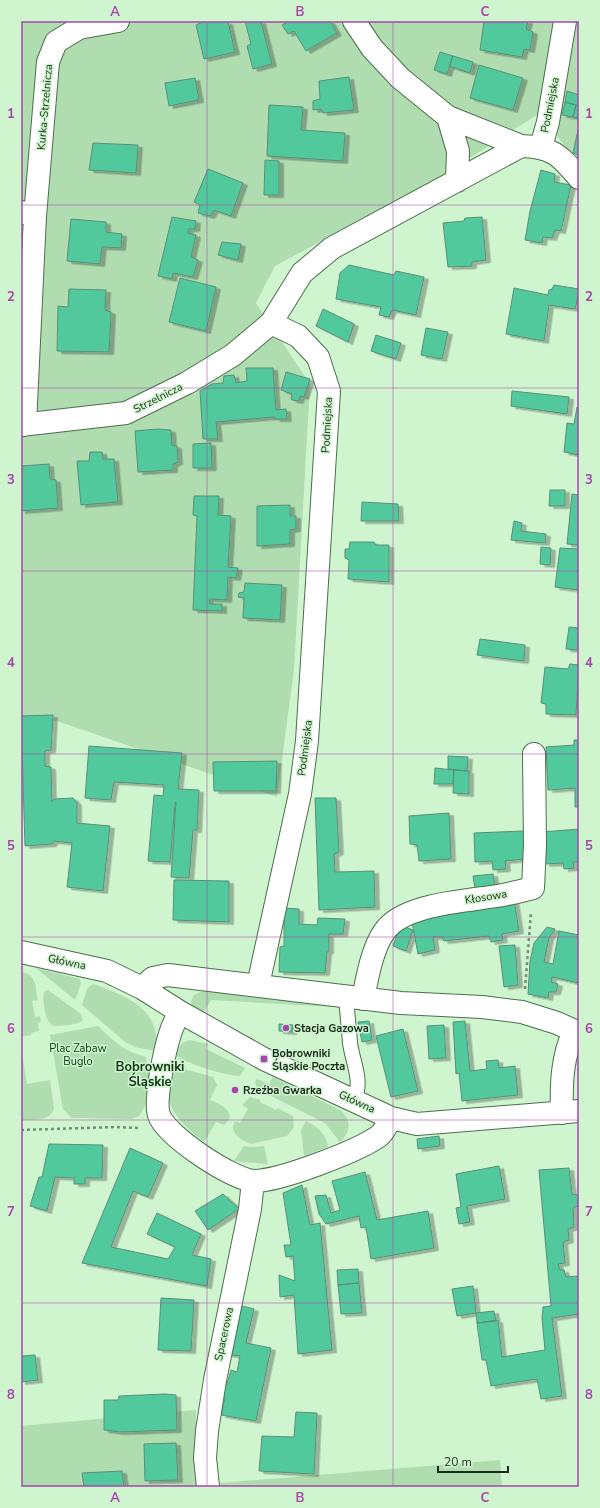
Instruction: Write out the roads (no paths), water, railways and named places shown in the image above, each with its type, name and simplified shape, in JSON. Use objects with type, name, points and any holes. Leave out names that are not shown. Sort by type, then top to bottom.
[{"type":"street","name":"Kurka-Strzelnicza","points":[[28,214],[48,62],[56,42],[79,28],[118,21]]},
{"type":"street","points":[[354,21],[372,48],[400,78],[448,117],[565,161],[579,178]]},
{"type":"street","name":"Podmiejska","points":[[531,147],[548,122],[565,21]]},
{"type":"street","points":[[448,117],[458,151],[457,181]]},
{"type":"street","points":[[271,323],[302,273],[332,248],[457,181],[531,147]]},
{"type":"street","name":"Strzelnicza","points":[[28,214],[23,425],[126,413],[187,383],[233,355],[271,323]]},
{"type":"street","name":"Podmiejska","points":[[258,985],[300,794],[307,741],[329,391],[318,357],[298,336],[271,323]]},
{"type":"street","name":"Kłosowa","points":[[355,998],[368,976],[380,938],[393,922],[405,915],[452,902],[499,896],[533,888],[535,845],[534,754]]},
{"type":"street","name":"Główna","points":[[21,952],[107,971],[142,988],[180,1012],[264,1058],[391,1118],[417,1124],[571,1112]]},
{"type":"street","points":[[142,988],[153,978],[168,975],[401,1003],[482,1007],[522,1012],[557,1023],[577,1032],[568,1044],[564,1063],[571,1112]]},
{"type":"street","points":[[180,1012],[170,1034],[165,1054],[158,1105],[159,1115],[168,1130],[212,1162],[228,1171],[253,1181],[286,1175],[338,1156],[381,1135],[391,1118]]},
{"type":"street","name":"Spacerowa","points":[[208,1487],[204,1458],[206,1431],[250,1209],[253,1181]]},
{"type":"lane","points":[[354,1101],[358,1090],[356,1069],[351,1045],[355,998]]},
{"type":"place","name":"Stacja Gazowa","points":[[286,1028]]},
{"type":"place","name":"Bobrowniki Śląskie Poczta","points":[[264,1059]]},
{"type":"place","name":"Rzeźba Gwarka","points":[[235,1090]]},
{"type":"district","name":"Bobrowniki Śląskie","points":[[150,1074]]},
{"type":"park label","name":"Plac Zabaw Buglo","points":[[78,1054]]}]
